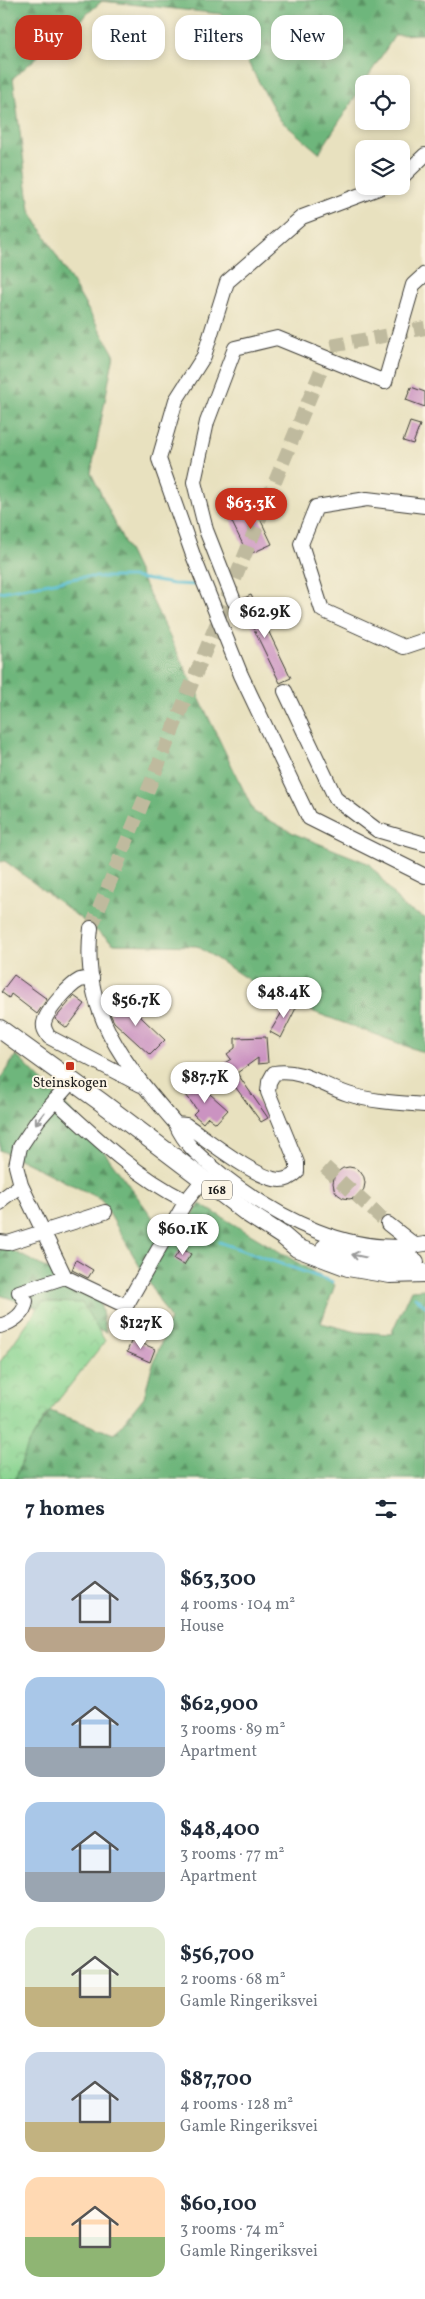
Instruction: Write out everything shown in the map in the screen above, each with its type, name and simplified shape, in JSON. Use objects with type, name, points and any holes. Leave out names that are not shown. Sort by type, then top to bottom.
[{"type":"main road","name":"168","points":[[0,1029],[203,1180],[284,1236],[297,1248],[348,1267],[390,1274],[425,1274]]},
{"type":"main road","name":"168","points":[[284,1236],[360,1257],[401,1262],[425,1262]]},
{"type":"lane","points":[[410,169],[425,155]]},
{"type":"lane","points":[[359,195],[302,216],[227,282],[204,356],[176,400],[159,459],[194,558],[241,675],[309,818],[425,876]]},
{"type":"lane","points":[[234,601],[206,530],[194,482],[207,422],[235,348],[277,338],[385,382],[413,285],[425,274]]},
{"type":"lane","points":[[425,506],[367,499],[316,507],[301,544],[322,610],[404,647],[425,640]]},
{"type":"lane","points":[[285,691],[336,800],[377,830],[425,844]]},
{"type":"lane","points":[[92,928],[89,953],[92,978],[104,1025],[143,1086],[176,1124],[182,1138],[201,1158],[246,1193],[277,1213],[302,1225],[350,1240],[396,1247],[421,1245]]},
{"type":"lane","points":[[92,978],[79,981],[68,989],[47,1015],[44,1030],[49,1037],[143,1086]]},
{"type":"lane","points":[[176,1124],[186,1125],[242,1164],[269,1177],[280,1180],[291,1178],[297,1172],[297,1163],[268,1092],[269,1082],[274,1073],[295,1072],[347,1094],[371,1100],[425,1105]]},
{"type":"lane","points":[[72,1081],[55,1100],[20,1147],[16,1166],[21,1186],[65,1277],[126,1306],[186,1201],[203,1180]]},
{"type":"lane","points":[[55,1100],[112,1153],[164,1190],[186,1201]]},
{"type":"lane","points":[[0,1203],[2,1199],[21,1186]]},
{"type":"lane","points":[[0,1242],[8,1243],[42,1230],[105,1212]]},
{"type":"lane","points":[[388,1224],[421,1245]]},
{"type":"lane","points":[[0,1326],[14,1320],[24,1310],[26,1303],[20,1292],[65,1277]]},
{"type":"green space","points":[[0,0],[425,0],[425,34],[395,35],[369,75],[355,75],[355,97],[319,153],[280,120],[247,60],[261,60],[261,15],[222,15],[102,1],[82,18],[82,15],[15,15],[15,60],[34,60],[13,78],[30,210],[114,354],[91,473],[254,812],[295,834],[370,864],[403,907],[425,918],[425,1053],[276,998],[197,946],[114,944],[5,861],[0,862]]},
{"type":"green space","points":[[16,1055],[82,1122],[173,1245],[200,1204],[335,1285],[321,1323],[357,1332],[391,1334],[411,1290],[425,1289],[425,1479],[15,1479],[28,1445],[50,1411],[114,1434],[144,1397],[151,1370],[170,1319],[101,1199],[0,1150],[0,1079]]},
{"type":"green space","points":[[0,1244],[99,1296],[106,1332],[0,1295]]},
{"type":"green space","points":[[42,1302],[82,1303],[105,1341],[45,1417],[28,1445],[15,1479],[0,1479],[0,1362]]},
{"type":"building","points":[[411,387],[425,392],[425,407],[406,400]]},
{"type":"building","points":[[410,422],[420,425],[413,444],[403,441]]},
{"type":"building","points":[[253,504],[272,544],[248,555],[229,516]]},
{"type":"building","points":[[251,595],[291,678],[280,683],[242,605],[242,599]]},
{"type":"building","points":[[14,975],[47,999],[37,1014],[11,994],[9,998],[1,992]]},
{"type":"building","points":[[293,994],[296,1008],[281,1038],[270,1032]]},
{"type":"building","points":[[74,996],[85,1004],[67,1028],[55,1019]]},
{"type":"building","points":[[123,1000],[165,1040],[150,1055],[114,1022],[109,1012]]},
{"type":"building","points":[[266,1037],[268,1063],[258,1064],[258,1058],[237,1073],[268,1118],[261,1122],[220,1066],[231,1059],[227,1054],[235,1048],[235,1038]]},
{"type":"building","points":[[198,1081],[208,1096],[210,1094],[228,1110],[216,1123],[208,1117],[203,1123],[193,1114],[197,1110],[184,1092]]},
{"type":"building","points":[[349,1167],[355,1168],[360,1172],[364,1177],[364,1189],[360,1194],[355,1198],[349,1199],[343,1198],[338,1194],[334,1189],[333,1183],[334,1177],[338,1172],[343,1168]]},
{"type":"building","points":[[181,1248],[191,1254],[184,1265],[174,1259]]},
{"type":"building","points":[[76,1260],[93,1270],[88,1278],[72,1270]]},
{"type":"building","points":[[132,1339],[155,1349],[150,1362],[127,1352]]},
{"type":"waterway","points":[[0,592],[82,577],[132,577],[173,584],[198,585]]},
{"type":"waterway","points":[[219,1242],[333,1282]]},
{"type":"waterway","points":[[415,1297],[425,1306]]},
{"type":"tunnel","points":[[91,928],[331,346],[425,328]]},
{"type":"tunnel","points":[[325,1167],[388,1224]]},
{"type":"place","name":"Steinskogen","points":[[70,1066]]}]
